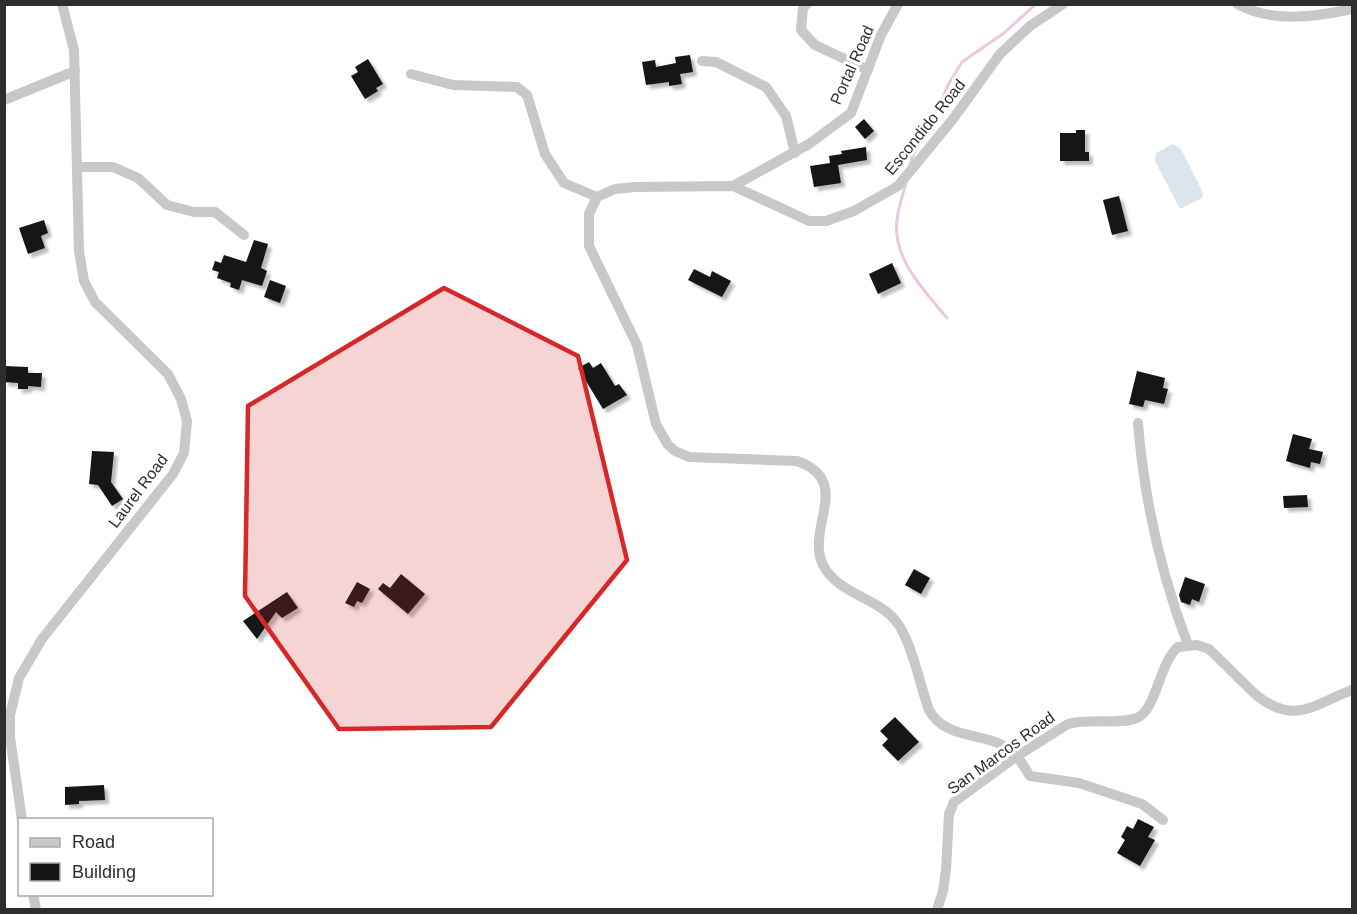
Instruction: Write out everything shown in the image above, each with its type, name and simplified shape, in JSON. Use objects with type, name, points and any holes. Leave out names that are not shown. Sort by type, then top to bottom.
[{"type":"street","name":"Laurel Road","points":[[22,818],[10,737],[10,715],[19,678],[42,639],[173,474],[184,453],[187,421],[182,399],[168,374],[95,302],[84,280],[79,251],[74,50],[62,4]]},
{"type":"street","points":[[807,4],[803,8],[801,30],[815,45],[868,70]]},
{"type":"street","name":"Portal Road","points":[[733,186],[795,153],[851,113],[881,35],[898,4]]},
{"type":"street","name":"Escondido Road","points":[[597,197],[615,189],[635,187],[733,186],[809,221],[840,216],[898,186],[953,119],[1000,54],[1030,26],[1063,4]]},
{"type":"street","points":[[1237,4],[1268,15],[1285,17],[1353,9]]},
{"type":"street","points":[[702,61],[716,62],[766,87],[786,116],[795,153]]},
{"type":"street","points":[[4,100],[75,71]]},
{"type":"street","points":[[411,74],[453,85],[517,87],[527,95],[545,154],[564,183],[597,197],[588,214],[588,242],[638,345],[652,414],[668,445],[689,457],[788,460],[806,464],[816,470],[824,480],[825,487],[821,558],[829,572],[842,585],[894,618],[900,626],[934,719],[949,730],[1003,745],[1017,756],[1030,776],[1078,783],[1142,804],[1163,820]]},
{"type":"street","points":[[77,166],[113,167],[138,178],[167,205],[194,212],[215,212],[244,235]]},
{"type":"street","points":[[1138,423],[1142,470],[1162,564],[1188,645],[1209,649],[1256,695],[1281,709],[1312,708],[1353,690]]},
{"type":"street","name":"San Marcos Road","points":[[938,909],[944,891],[948,824],[954,802],[1017,756],[1068,724],[1076,721],[1126,720],[1137,717],[1147,708],[1161,678],[1165,662],[1178,647],[1188,645]]},
{"type":"highlighted area","points":[[444,288],[578,356],[627,560],[491,727],[339,729],[245,596],[248,406]]},
{"type":"shaded area","points":[[1173,144],[1181,149],[1203,193],[1202,198],[1180,209],[1155,161],[1156,153]]},
{"type":"building","points":[[690,55],[693,72],[680,74],[682,84],[669,86],[669,82],[646,85],[642,62],[655,60],[656,67],[676,63],[675,57]]},
{"type":"building","points":[[368,59],[383,84],[376,88],[378,91],[365,99],[351,76],[358,72],[355,67]]},
{"type":"building","points":[[864,119],[874,131],[865,139],[855,127]]},
{"type":"building","points":[[1076,130],[1085,130],[1085,152],[1089,152],[1089,161],[1060,161],[1060,133],[1076,133]]},
{"type":"building","points":[[866,147],[867,160],[838,165],[841,183],[814,187],[810,166],[830,163],[829,156],[842,154],[841,151]]},
{"type":"building","points":[[1119,196],[1128,231],[1112,235],[1103,200]]},
{"type":"building","points":[[44,220],[48,233],[41,236],[45,248],[28,254],[19,228]]},
{"type":"building","points":[[254,240],[268,244],[261,268],[267,271],[262,286],[242,280],[239,290],[230,287],[231,283],[217,278],[219,272],[212,270],[215,261],[221,263],[224,255],[246,262]]},
{"type":"building","points":[[892,263],[901,283],[878,294],[869,274]]},
{"type":"building","points":[[694,269],[710,277],[712,271],[731,281],[722,297],[688,280]]},
{"type":"building","points":[[270,280],[286,286],[280,303],[264,297]]},
{"type":"building","points":[[589,362],[593,368],[601,363],[615,386],[619,384],[627,395],[603,409],[578,368]]},
{"type":"building","points":[[4,366],[28,367],[28,373],[42,373],[41,387],[28,386],[28,389],[18,389],[18,383],[4,382]]},
{"type":"building","points":[[1137,371],[1165,378],[1163,388],[1168,389],[1164,404],[1145,400],[1143,407],[1129,404]]},
{"type":"building","points":[[1293,434],[1312,439],[1309,449],[1323,452],[1320,464],[1311,462],[1310,468],[1286,461]]},
{"type":"building","points":[[92,451],[114,452],[111,482],[123,499],[112,506],[98,485],[89,484]]},
{"type":"building","points":[[1307,495],[1308,507],[1284,508],[1283,496]]},
{"type":"building","points":[[914,569],[930,578],[921,594],[905,585]]},
{"type":"building","points":[[401,574],[425,594],[408,614],[378,589],[383,583],[390,588]]},
{"type":"building","points":[[1185,577],[1205,584],[1199,602],[1192,599],[1190,605],[1181,602],[1179,595]]},
{"type":"building","points":[[357,582],[370,589],[362,603],[357,601],[354,607],[345,603]]},
{"type":"building","points":[[287,592],[298,608],[282,618],[276,612],[257,639],[243,621]]},
{"type":"building","points":[[895,717],[919,742],[898,761],[882,745],[888,739],[880,731]]},
{"type":"building","points":[[104,785],[105,800],[79,801],[79,804],[65,805],[65,787]]},
{"type":"building","points":[[1138,819],[1154,827],[1148,837],[1155,840],[1140,866],[1117,853],[1125,840],[1121,837],[1127,826],[1133,829]]},
{"type":"waterway","points":[[910,165],[948,85],[962,62],[1004,33],[1036,4]]},
{"type":"waterway","points":[[906,183],[897,220],[900,248],[912,274],[947,318]]}]
